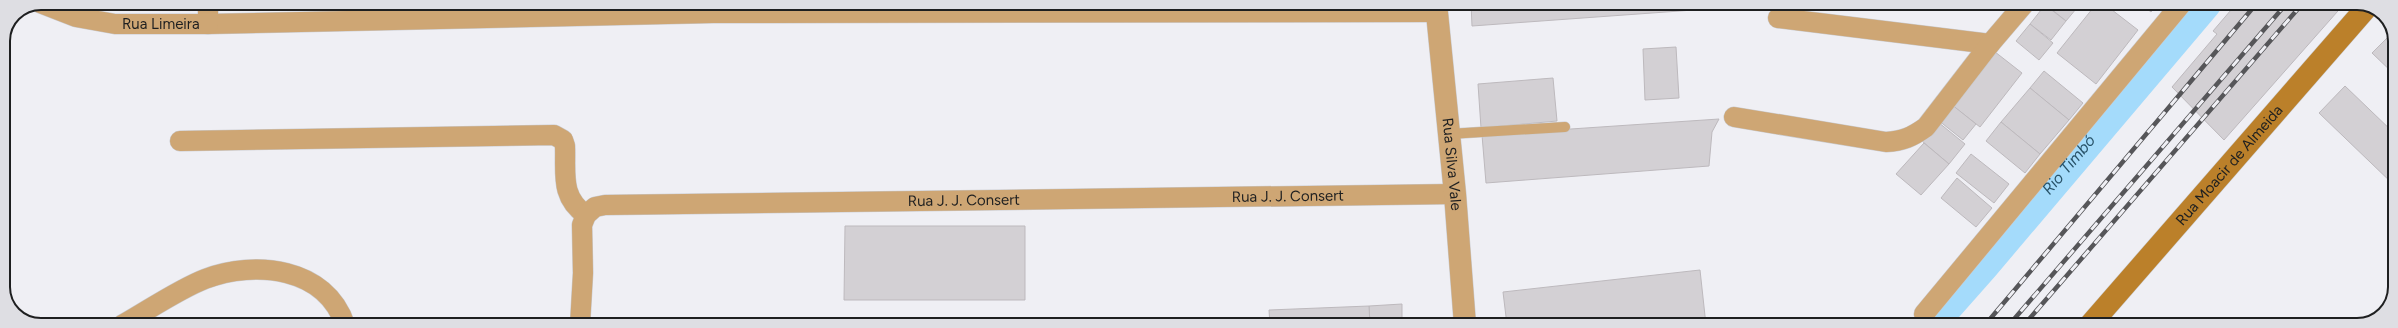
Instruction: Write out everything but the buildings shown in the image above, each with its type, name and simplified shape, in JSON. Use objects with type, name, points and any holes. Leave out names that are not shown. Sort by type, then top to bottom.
[{"type":"main road","name":"Rua Moacir de Almeida","points":[[2096,318],[2364,11]]},
{"type":"street","name":"Rua Limeira","points":[[58,10],[76,17],[115,24],[208,24],[650,10]]},
{"type":"street","name":"Rua Limeira","points":[[208,10],[208,24]]},
{"type":"street","name":"Rua Silva Vale","points":[[1436,10],[1455,194],[1464,318]]},
{"type":"street","points":[[1734,117],[1886,142],[1902,141],[1915,136],[1926,127],[1990,44],[2019,10]]},
{"type":"street","points":[[1924,314],[2176,10]]},
{"type":"street","points":[[1778,18],[1990,44]]},
{"type":"street","points":[[180,141],[554,135],[563,140],[565,146],[566,188],[569,199],[586,215],[582,225],[583,273],[580,318]]},
{"type":"street","name":"Rua J. J. Consert","points":[[586,215],[595,207],[612,204],[1455,194]]},
{"type":"street","points":[[135,318],[203,280],[224,273],[247,270],[290,273],[311,281],[330,296],[342,318]]},
{"type":"lane","points":[[1449,134],[1565,127]]},
{"type":"waterway","name":"Rio Timbó","points":[[1936,318],[1983,265],[2199,10]]},
{"type":"railway","points":[[1991,318],[2251,10]]},
{"type":"railway","points":[[2015,318],[2281,10]]},
{"type":"railway","points":[[2030,318],[2297,10]]}]
